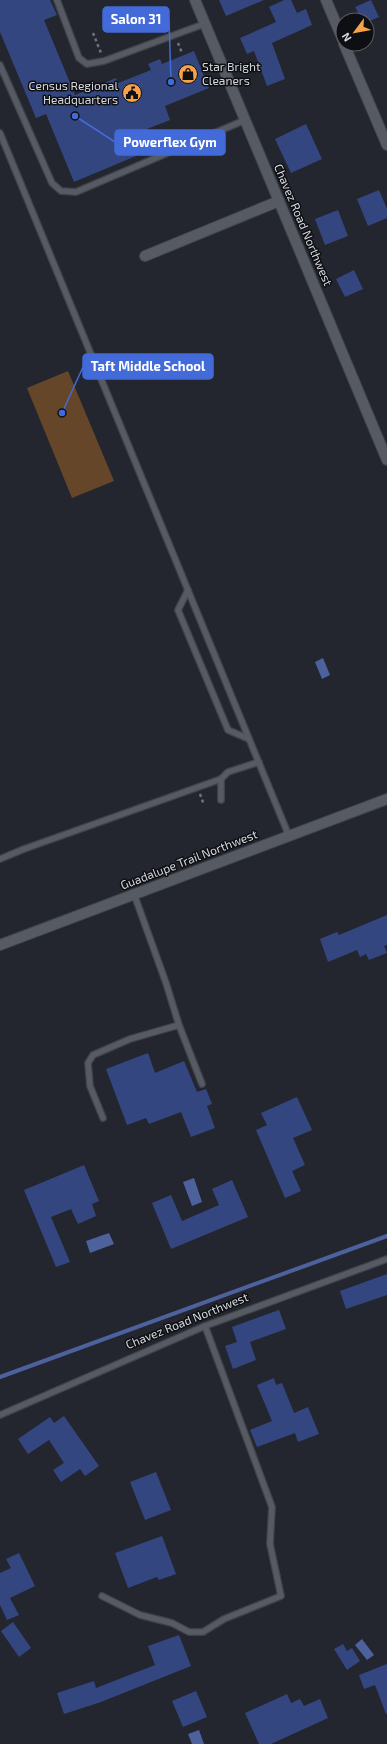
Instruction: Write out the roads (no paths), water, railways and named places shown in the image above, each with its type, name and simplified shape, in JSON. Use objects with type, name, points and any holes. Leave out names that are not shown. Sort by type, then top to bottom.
[{"type":"street","name":"Chavez Road Northwest","points":[[195,0],[387,460]]},
{"type":"street","points":[[326,0],[335,21]]},
{"type":"street","points":[[347,52],[387,145]]},
{"type":"street","points":[[145,256],[279,201]]},
{"type":"street","name":"Guadalupe Trail Northwest","points":[[0,945],[387,799]]},
{"type":"lane","points":[[57,0],[79,58],[87,64],[104,61],[204,24]]},
{"type":"lane","points":[[0,65],[52,183],[61,191],[76,192],[245,120]]},
{"type":"lane","points":[[0,133],[289,836]]},
{"type":"lane","points":[[188,590],[178,610],[228,730],[249,739]]},
{"type":"lane","points":[[0,859],[24,849],[221,779],[228,772],[259,762]]},
{"type":"lane","points":[[221,779],[221,800]]},
{"type":"lane","points":[[134,894],[166,983],[179,1025],[202,1084]]},
{"type":"lane","points":[[103,1118],[90,1086],[88,1063],[93,1055],[130,1039],[179,1025]]},
{"type":"lane","name":"Chavez Road Northwest","points":[[0,1415],[205,1326],[387,1259]]},
{"type":"lane","points":[[102,1596],[140,1615],[172,1623],[189,1632],[203,1632],[224,1619],[281,1596],[270,1544],[272,1507],[205,1326]]},
{"type":"water","points":[[323,658],[330,675],[322,679],[315,662]]},
{"type":"water","points":[[194,1178],[202,1202],[192,1206],[183,1182]]},
{"type":"water","points":[[109,1233],[114,1244],[90,1253],[86,1241]]},
{"type":"water","points":[[362,1639],[374,1655],[367,1660],[355,1645]]},
{"type":"water","points":[[199,1730],[204,1744],[192,1744],[188,1734]]},
{"type":"waterway","points":[[0,1377],[387,1236]]},
{"type":"place","name":"Star Bright Cleaners","points":[[188,74]]},
{"type":"place","name":"Salon 31","points":[[171,82]]},
{"type":"place","name":"Census Regional Headquarters","points":[[132,93]]},
{"type":"place","name":"Powerflex Gym","points":[[75,116]]},
{"type":"place","name":"Taft Middle School","points":[[62,413]]}]
